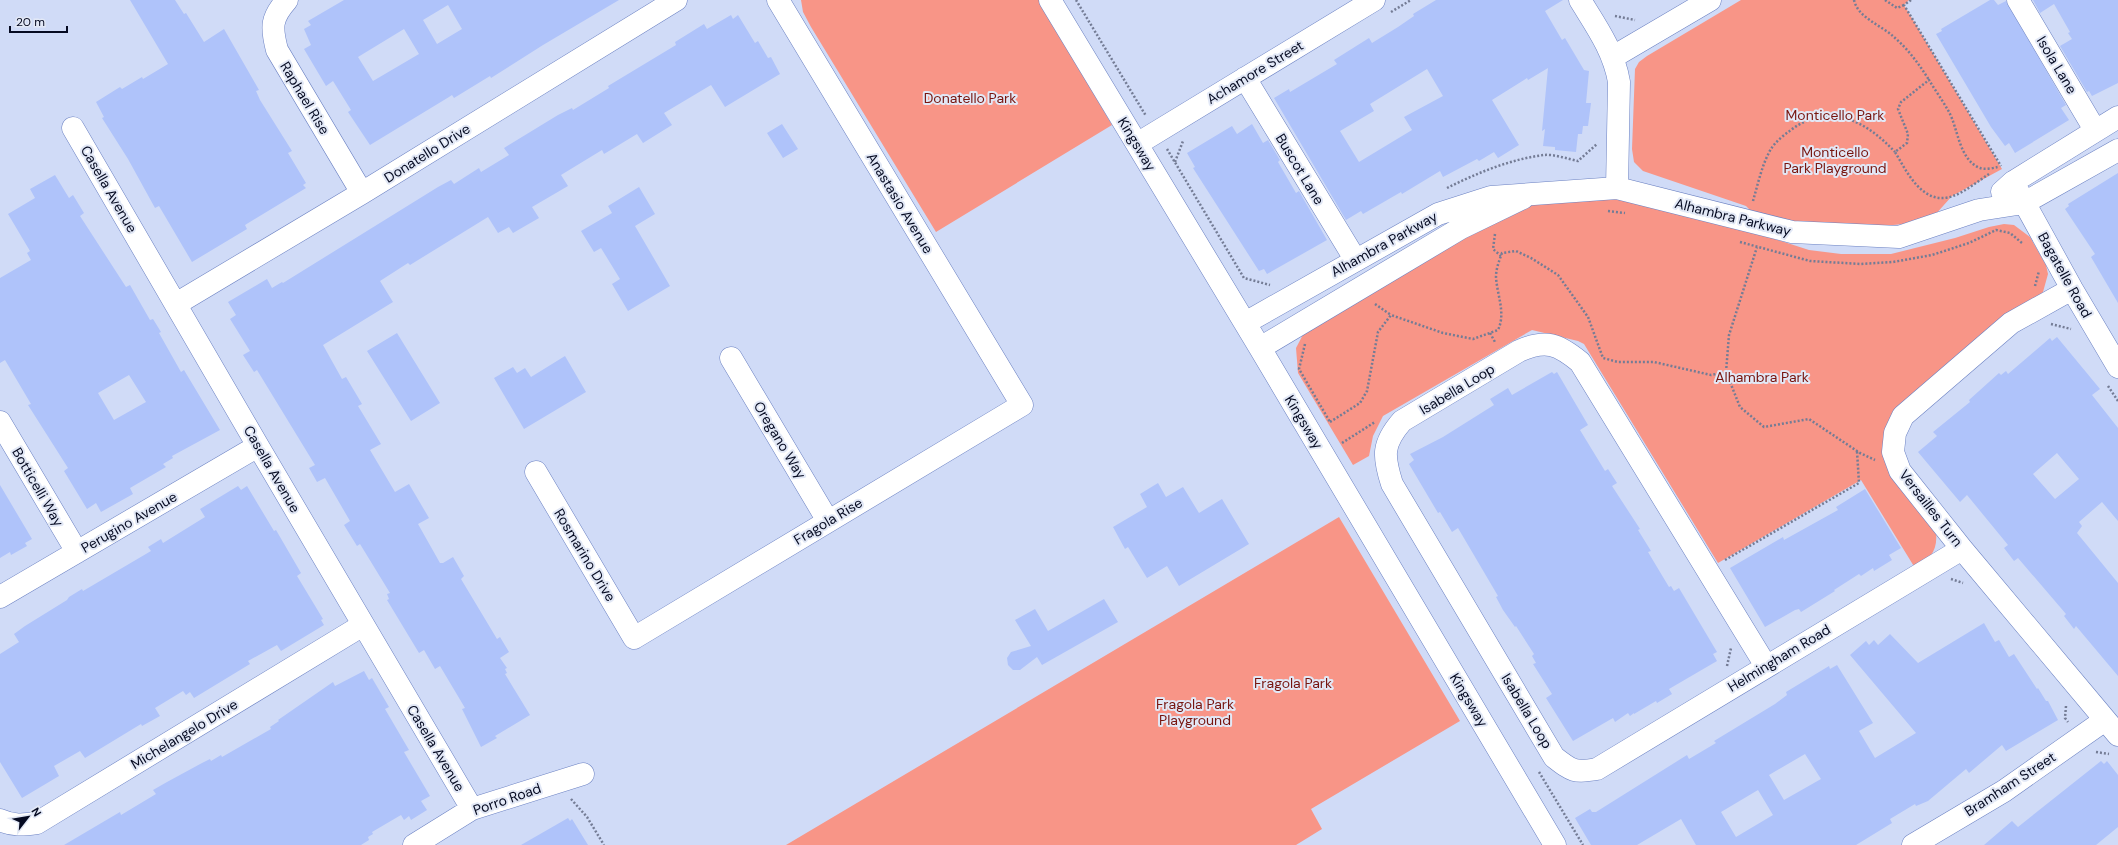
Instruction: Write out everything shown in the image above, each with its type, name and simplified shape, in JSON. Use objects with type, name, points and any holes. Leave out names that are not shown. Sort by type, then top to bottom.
[{"type":"street","name":"Raphael Rise","points":[[287,0],[273,20],[272,33],[277,50],[362,193]]},
{"type":"street","name":"Donatello Drive","points":[[176,304],[362,193],[676,0]]},
{"type":"street","name":"Anastasio Avenue","points":[[778,0],[1022,405]]},
{"type":"street","name":"Kingsway","points":[[1050,0],[1260,348],[1556,845]]},
{"type":"street","name":"Achamore Street","points":[[1137,144],[1374,0]]},
{"type":"street","points":[[1580,0],[1613,57],[1619,82],[1617,188]]},
{"type":"street","points":[[1613,57],[1710,0]]},
{"type":"street","name":"Isola Lane","points":[[2018,0],[2095,130]]},
{"type":"street","name":"Buscot Lane","points":[[1245,78],[1355,259]]},
{"type":"street","name":"Alhambra Parkway","points":[[1979,210],[2007,174],[2118,117]]},
{"type":"street","name":"Casella Avenue","points":[[73,128],[472,809]]},
{"type":"street","name":"Alhambra Parkway","points":[[1245,323],[1355,259],[1438,214],[1492,197],[1617,188],[1792,232],[1899,237],[1979,210],[2024,202],[2118,150]]},
{"type":"street","name":"Bagatelle Road","points":[[2007,174],[2072,289],[2112,374]]},
{"type":"street","name":"Alhambra Parkway","points":[[1260,348],[1461,228],[1533,193]]},
{"type":"street","name":"Versailles Turn","points":[[2072,289],[2011,323],[1903,416],[1895,433],[1893,452],[1900,471],[1962,549],[2112,728]]},
{"type":"street","name":"Isabella Loop","points":[[1597,769],[1580,773],[1567,767],[1554,757],[1392,484],[1386,464],[1386,446],[1392,432],[1402,422],[1519,351],[1536,344],[1552,344],[1567,351],[1580,362],[1766,666]]},
{"type":"street","name":"Oregano Way","points":[[731,358],[828,522]]},
{"type":"street","name":"Fragola Rise","points":[[634,638],[1022,405]]},
{"type":"street","name":"Botticelli Way","points":[[0,422],[77,552]]},
{"type":"street","name":"Perugino Avenue","points":[[0,597],[258,446]]},
{"type":"street","name":"Rosmarino Drive","points":[[536,472],[634,638]]},
{"type":"street","name":"Helmingham Road","points":[[1597,769],[1962,549]]},
{"type":"street","name":"Michelangelo Drive","points":[[0,820],[20,826],[37,823],[363,625]]},
{"type":"street","name":"Bramham Street","points":[[1913,845],[2112,728]]},
{"type":"street","name":"Porro Road","points":[[414,845],[472,809],[583,774]]},
{"type":"path","points":[[1854,0],[1857,10],[1893,36],[1906,49],[1929,80],[1950,113],[1967,157],[1981,169],[2007,174]]},
{"type":"path","points":[[1885,0],[1897,8],[1911,0]]},
{"type":"path","points":[[1904,5],[2007,174]]},
{"type":"path","points":[[1895,152],[1907,143],[1908,134],[1898,109],[1901,102],[1929,80]]},
{"type":"path","points":[[1750,209],[1764,165],[1772,149],[1783,136],[1799,124],[1829,115],[1846,118],[1867,127],[1880,136],[1895,152],[1911,180],[1924,194],[1938,198],[1952,196],[2007,174]]},
{"type":"path","points":[[1496,230],[1493,249],[1501,256]]},
{"type":"path","points":[[1726,372],[1729,335],[1757,247]]},
{"type":"path","points":[[1369,300],[1391,315]]},
{"type":"path","points":[[2048,324],[2075,330]]},
{"type":"path","points":[[2112,374],[2118,401]]},
{"type":"path","points":[[1342,442],[1379,420]]},
{"type":"path","points":[[1723,561],[1859,482],[1856,450]]},
{"type":"path","points":[[1727,668],[1732,647],[1747,636]]},
{"type":"path","points":[[562,781],[566,794],[587,817],[604,845]]},
{"type":"green space","name":"Donatello Park","points":[[801,0],[1039,0],[1112,125],[936,232],[811,27],[803,12]]},
{"type":"green space","name":"Monticello Park","points":[[1741,0],[1909,0],[1904,5],[2002,169],[1952,196],[1935,215],[1904,224],[1838,230],[1791,225],[1752,212],[1746,206],[1643,171],[1634,162],[1632,149],[1635,69],[1639,62]]},
{"type":"green space","name":"Alhambra Park","points":[[1617,188],[1809,250],[1841,254],[1891,254],[2004,224],[2014,225],[2030,237],[2046,265],[2048,274],[2043,292],[1889,423],[1936,532],[1936,544],[1929,558],[1915,568],[1861,480],[1718,563],[1584,344],[1578,341],[1532,330],[1383,416],[1373,436],[1369,456],[1353,465],[1298,373],[1296,348],[1307,327],[1533,193]]},
{"type":"green space","name":"Fragola Park","points":[[1339,517],[1460,721],[1311,809],[1322,829],[1296,845],[786,845]]},
{"type":"building","points":[[130,0],[175,0],[184,14],[186,13],[204,42],[224,29],[259,90],[256,91],[260,100],[292,151],[288,153],[306,183],[303,185],[306,188],[245,225],[247,229],[192,262],[159,206],[155,208],[128,159],[102,118],[104,117],[96,102],[120,87],[122,89],[142,77],[143,79],[168,64]]},
{"type":"building","points":[[344,0],[619,0],[491,78],[490,76],[454,98],[452,95],[370,145],[348,112],[351,110],[333,81],[326,86],[304,49],[311,45],[304,29],[311,25],[308,21]],"holes":[[[448,5],[462,29],[437,44],[423,20]],[[404,29],[419,54],[373,81],[358,57]]]},
{"type":"building","points":[[1436,0],[1563,0],[1545,11],[1562,40],[1565,38],[1584,70],[1589,71],[1586,103],[1591,103],[1588,126],[1583,126],[1582,134],[1578,134],[1576,152],[1555,150],[1555,147],[1543,146],[1545,129],[1542,131],[1548,68],[1528,80],[1527,78],[1492,100],[1519,145],[1498,158],[1494,152],[1479,161],[1477,159],[1443,177],[1440,171],[1402,194],[1401,192],[1363,214],[1361,211],[1346,220],[1274,98],[1289,89],[1290,92],[1337,64],[1334,60],[1369,38],[1372,43],[1414,16],[1413,14]],"holes":[[[1427,69],[1443,96],[1404,117],[1412,130],[1359,162],[1340,131],[1374,111],[1370,104]]]},
{"type":"building","points":[[1990,0],[1994,0],[1998,5],[2006,1],[2066,105],[2061,108],[2069,120],[2015,153],[2009,143],[2005,146],[1991,127],[1936,34],[1942,31],[1941,29]]},
{"type":"building","points":[[2033,0],[2118,0],[2118,83],[2092,96],[2089,91],[2087,92],[2060,46],[2072,39],[2068,33],[2070,32],[2054,4],[2040,13]]},
{"type":"building","points":[[731,15],[733,19],[738,15],[755,43],[758,41],[768,58],[771,57],[780,74],[725,107],[711,85],[664,113],[672,125],[643,143],[637,134],[604,154],[602,150],[561,175],[568,186],[532,207],[539,218],[513,233],[509,227],[498,233],[488,217],[410,265],[408,263],[380,281],[393,302],[323,345],[342,379],[346,377],[362,404],[358,406],[381,444],[370,450],[395,492],[409,484],[429,518],[418,524],[440,563],[443,563],[453,557],[464,576],[461,579],[497,639],[500,637],[509,652],[500,658],[507,668],[505,669],[507,673],[505,674],[530,715],[495,736],[497,738],[481,747],[462,709],[465,708],[440,666],[435,669],[424,650],[419,653],[387,600],[389,599],[387,594],[390,593],[360,544],[357,546],[344,525],[350,521],[325,478],[317,482],[309,468],[315,465],[257,370],[254,372],[243,355],[250,351],[230,319],[236,315],[228,302],[267,279],[272,288],[282,282],[283,283],[438,187],[451,180],[454,184],[479,168],[481,172],[509,155],[504,148],[558,115],[572,108],[573,110],[609,88],[608,86],[676,45],[675,42],[704,24],[707,29]]},
{"type":"building","points":[[782,124],[798,149],[783,158],[767,133]]},
{"type":"building","points":[[1252,124],[1263,143],[1268,140],[1280,160],[1278,162],[1296,193],[1299,191],[1327,240],[1267,274],[1264,269],[1259,271],[1193,168],[1195,167],[1187,153],[1232,126],[1237,134]]},
{"type":"building","points":[[2118,173],[2118,303],[2091,257],[2095,254],[2065,209],[2069,206],[2068,204]]},
{"type":"building","points":[[55,175],[69,198],[73,195],[84,213],[80,216],[126,287],[130,285],[150,320],[153,319],[161,332],[159,333],[181,372],[184,370],[220,430],[172,456],[173,458],[163,464],[166,467],[130,488],[133,494],[101,512],[96,503],[87,509],[64,471],[68,468],[28,405],[31,404],[5,360],[0,363],[0,278],[31,260],[27,253],[30,251],[8,214],[35,198],[30,189]],"holes":[[[129,375],[146,402],[114,420],[98,393]]]},
{"type":"building","points":[[639,187],[655,214],[635,226],[670,286],[628,311],[612,284],[620,279],[601,248],[594,252],[581,231],[612,213],[608,206]]},
{"type":"building","points":[[397,333],[440,403],[411,421],[367,351]]},
{"type":"building","points":[[2057,337],[2100,389],[2092,395],[2118,428],[2118,521],[2102,502],[2079,522],[2082,526],[2077,533],[2118,583],[2118,676],[2076,626],[2074,629],[2064,616],[2066,614],[2018,558],[2014,561],[2004,548],[2008,545],[1967,495],[1960,502],[1918,452],[1937,436],[1933,432],[1970,402],[1969,400],[1999,373],[2001,375],[2006,371],[2008,374],[2050,338],[2052,341]],"holes":[[[2057,453],[2079,479],[2055,499],[2033,474]]]},
{"type":"building","points":[[565,356],[586,392],[524,429],[494,378],[513,367],[517,373],[525,368],[531,377]]},
{"type":"building","points":[[1552,372],[1554,374],[1557,372],[1588,425],[1580,430],[1605,471],[1608,469],[1617,483],[1612,486],[1640,529],[1638,530],[1651,551],[1648,552],[1669,587],[1671,586],[1674,591],[1679,588],[1717,652],[1713,654],[1717,661],[1669,689],[1672,694],[1657,703],[1656,701],[1630,716],[1628,713],[1615,722],[1613,718],[1573,741],[1546,698],[1552,694],[1533,664],[1536,663],[1532,656],[1534,654],[1516,626],[1515,627],[1503,610],[1496,597],[1498,596],[1458,528],[1452,532],[1440,512],[1438,513],[1409,464],[1414,460],[1410,454],[1443,437],[1494,405],[1490,399],[1508,388],[1512,395]]},
{"type":"building","points":[[1158,483],[1166,497],[1183,487],[1199,513],[1222,499],[1249,544],[1179,586],[1167,566],[1147,578],[1128,547],[1125,549],[1113,527],[1147,507],[1140,494]]},
{"type":"building","points":[[0,485],[32,539],[25,543],[27,546],[11,555],[10,552],[0,558]]},
{"type":"building","points":[[238,486],[241,490],[247,486],[274,531],[276,530],[301,573],[297,576],[323,619],[321,620],[324,625],[281,651],[277,645],[248,661],[250,664],[194,698],[190,692],[186,695],[183,691],[155,708],[160,716],[142,726],[141,724],[85,758],[80,751],[54,766],[59,776],[22,798],[0,762],[0,654],[19,642],[14,634],[25,626],[82,589],[83,591],[151,551],[148,547],[161,539],[163,543],[205,517],[200,509]]},
{"type":"building","points":[[1865,489],[1901,548],[1889,555],[1892,560],[1874,571],[1873,568],[1861,576],[1859,574],[1801,612],[1799,609],[1795,610],[1765,627],[1730,568],[1783,537],[1784,540],[1838,510],[1836,507]]},
{"type":"building","points":[[1104,599],[1118,622],[1042,665],[1037,657],[1020,670],[1013,670],[1008,665],[1007,658],[1011,652],[1031,646],[1015,620],[1035,609],[1048,631]]},
{"type":"building","points":[[1984,623],[1995,642],[1999,640],[2009,657],[2014,654],[2037,689],[2038,688],[2046,701],[2048,701],[2058,720],[2006,751],[2002,745],[1969,773],[1966,769],[1928,801],[1916,806],[1915,804],[1890,819],[1892,823],[1856,845],[1696,845],[1681,819],[1637,845],[1591,845],[1575,818],[1590,809],[1592,812],[1596,812],[1687,755],[1689,759],[1716,743],[1714,741],[1775,704],[1787,695],[1786,692],[1829,666],[1830,669],[1837,665],[1873,723],[1859,731],[1875,758],[1916,733],[1850,655],[1866,641],[1869,645],[1874,640],[1878,645],[1890,634],[1918,663]],"holes":[[[1805,754],[1821,779],[1784,800],[1769,775]],[[1758,790],[1773,815],[1736,837],[1721,812]]]},
{"type":"building","points":[[364,671],[369,680],[372,678],[389,707],[385,709],[409,750],[404,752],[430,796],[421,801],[427,810],[411,820],[409,816],[404,820],[401,815],[372,832],[373,834],[368,837],[369,840],[361,845],[64,845],[120,812],[121,815],[156,794],[153,790],[167,782],[210,759],[211,761],[221,755],[222,757],[271,729],[270,727],[279,721],[278,720],[333,682],[335,686]]},
{"type":"building","points":[[2101,761],[2104,764],[2107,761],[2118,775],[2118,827],[2096,845],[1984,845],[2012,821],[2018,827]]},
{"type":"building","points":[[568,818],[570,821],[572,819],[588,845],[521,845]]},
{"type":"park label","name":"Monticello Park Playground","points":[[1835,160]]},
{"type":"park label","name":"Fragola Park Playground","points":[[1195,712]]}]
